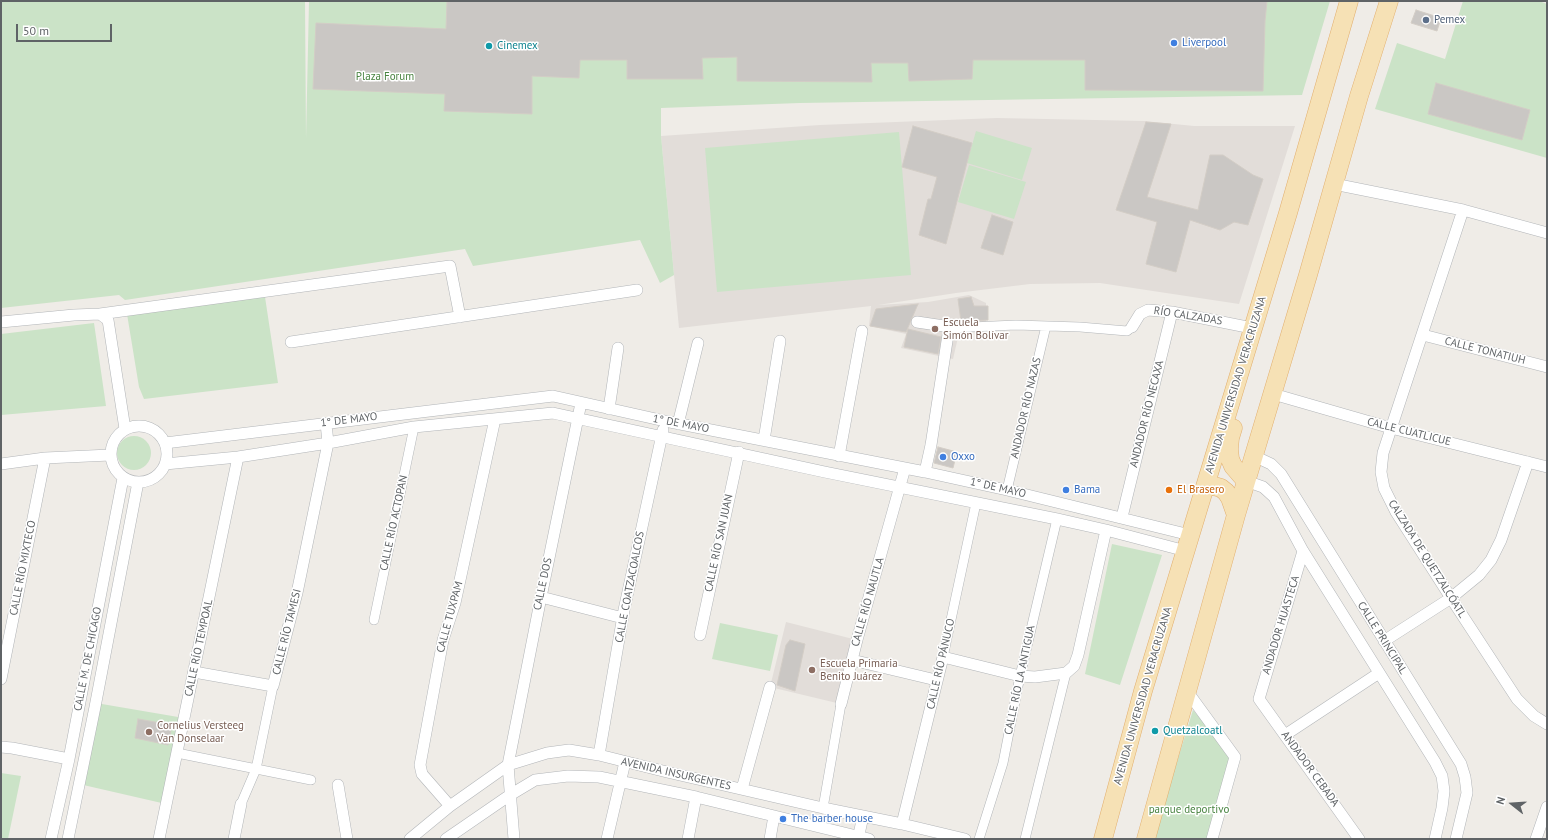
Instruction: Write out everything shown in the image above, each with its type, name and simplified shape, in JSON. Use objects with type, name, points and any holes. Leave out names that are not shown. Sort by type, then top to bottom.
[{"type":"main road","name":"AVENIDA UNIVERSIDAD VERACRUZANA","points":[[1103,839],[1142,691],[1188,543],[1207,488],[1252,328],[1308,146],[1349,1]]},
{"type":"main road","points":[[1146,839],[1236,515],[1273,394],[1359,96],[1389,1]]},
{"type":"main road","points":[[1246,481],[1233,466],[1228,449],[1250,369],[1253,353],[1252,328]]},
{"type":"main road","points":[[1207,488],[1233,466],[1254,456]]},
{"type":"main road","points":[[1207,488],[1221,488],[1226,492],[1230,498],[1236,515]]},
{"type":"street","points":[[1334,184],[1463,210],[1547,233]]},
{"type":"street","name":"CALZADA DE QUETZALCÓATL","points":[[1463,210],[1383,453],[1381,472],[1384,488],[1396,512],[1450,598],[1518,699],[1534,716],[1547,724]]},
{"type":"street","points":[[1,322],[74,314],[100,314],[426,268],[450,266],[460,317]]},
{"type":"street","points":[[291,342],[637,290]]},
{"type":"street","name":"RÍO CALZADAS","points":[[1132,327],[1140,314],[1148,310],[1172,312],[1252,328]]},
{"type":"street","name":"ANDADOR RÍO NECAXA","points":[[1122,517],[1172,312]]},
{"type":"street","points":[[100,314],[108,320],[125,429]]},
{"type":"street","points":[[917,322],[946,327],[1016,325],[1127,331],[1132,327]]},
{"type":"street","name":"ANDADOR RÍO NAZAS","points":[[1007,490],[1046,326]]},
{"type":"street","points":[[924,472],[931,445],[946,327]]},
{"type":"street","points":[[839,456],[862,331]]},
{"type":"street","name":"CALLE TONATIUH","points":[[1423,335],[1547,367]]},
{"type":"street","points":[[764,440],[780,341]]},
{"type":"street","points":[[678,424],[698,343]]},
{"type":"street","points":[[609,409],[618,348]]},
{"type":"street","name":"CALLE CUATLICUE","points":[[1273,394],[1391,428],[1547,467]]},
{"type":"street","name":"1° DE MAYO","points":[[165,443],[553,396],[678,424],[905,468],[1007,490],[1122,517],[1188,543]]},
{"type":"street","name":"CALLE DOS","points":[[514,839],[508,765],[581,403]]},
{"type":"street","name":"1° DE MAYO","points":[[166,464],[238,458],[328,443],[414,426],[553,413],[1106,530],[1188,543]]},
{"type":"street","name":"CALLE TUXPAM","points":[[450,806],[422,774],[420,765],[443,640],[455,603],[495,419]]},
{"type":"street","name":"CALLE COATZACOALCOS","points":[[599,755],[623,618],[665,421]]},
{"type":"street","name":"CALLE RÍO TAMESI","points":[[234,839],[241,804],[256,769],[296,593],[328,443],[326,423]]},
{"type":"street","points":[[140,425],[148,427],[161,436],[165,443],[167,450],[166,464],[152,479],[138,482],[130,481],[123,478],[114,468],[110,455],[111,449],[116,437],[125,429],[140,425]]},
{"type":"street","name":"CALLE RÍO ACTOPAN","points":[[374,620],[414,426]]},
{"type":"street","name":"CALLE RÍO SAN JUAN","points":[[700,634],[739,452]]},
{"type":"street","points":[[1,464],[45,458],[110,455]]},
{"type":"street","name":"CALLE PRINCIPAL","points":[[1254,456],[1271,464],[1281,474],[1460,764],[1465,777],[1467,793],[1456,839]]},
{"type":"street","name":"CALLE RÍO MIXTECO","points":[[1,679],[45,458]]},
{"type":"street","name":"CALLE RÍO TEMPOAL","points":[[159,839],[238,458]]},
{"type":"street","points":[[1384,641],[1450,598],[1479,575],[1492,560],[1501,540],[1528,462]]},
{"type":"street","name":"CALLE RÍO NAUTLA","points":[[823,808],[841,704],[905,468]]},
{"type":"street","name":"CALLE M. DE CHICAGO","points":[[51,839],[69,759],[123,478]]},
{"type":"street","name":"CALLE PRINCIPAL","points":[[1246,481],[1263,487],[1274,497],[1303,551],[1435,762],[1442,776],[1444,791],[1435,839]]},
{"type":"street","name":"CALLE M. DE CHICAGO","points":[[68,839],[96,703],[138,482]]},
{"type":"street","name":"CALLE RÍO PÁNUCO","points":[[902,824],[936,680],[943,657],[976,503]]},
{"type":"street","name":"CALLE RÍO LA ANTIGUA","points":[[979,839],[1002,763],[1020,676],[1057,519]]},
{"type":"street","points":[[1025,839],[1066,674],[1074,666],[1078,655],[1106,530]]},
{"type":"street","name":"ANDADOR HUASTECA","points":[[1259,699],[1303,551]]},
{"type":"street","points":[[541,597],[623,618]]},
{"type":"street","points":[[943,657],[1020,676],[1035,677],[1066,674]]},
{"type":"street","points":[[852,660],[936,680]]},
{"type":"street","points":[[194,672],[274,686]]},
{"type":"street","points":[[1285,735],[1379,672]]},
{"type":"street","points":[[742,789],[770,687]]},
{"type":"street","points":[[1187,690],[1235,757],[1212,839]]},
{"type":"street","name":"ANDADOR CEBADA","points":[[1259,699],[1360,839]]},
{"type":"street","points":[[1,747],[69,759]]},
{"type":"street","name":"AVENIDA INSURGENTES","points":[[410,839],[450,806],[508,765],[547,753],[569,750],[599,755],[823,808],[902,824],[965,839]]},
{"type":"street","points":[[177,752],[310,780]]},
{"type":"street","points":[[607,839],[625,762]]},
{"type":"street","name":"AVENIDA INSURGENTES","points":[[446,839],[510,795],[536,780],[568,776],[599,777],[774,816],[858,838],[869,839]]},
{"type":"street","points":[[338,785],[347,839]]},
{"type":"street","points":[[688,839],[696,798]]},
{"type":"street","points":[[1536,839],[1547,807]]},
{"type":"street","points":[[770,839],[774,816]]},
{"type":"street","points":[[858,838],[863,816]]},
{"type":"shaded area","points":[[997,118],[1144,121],[1194,126],[1295,126],[1239,304],[1100,283],[1030,284],[956,293],[878,305],[928,302],[969,295],[986,303],[986,332],[959,333],[953,359],[901,348],[906,334],[869,326],[871,306],[679,328],[661,136],[820,125]]},
{"type":"shaded area","name":"Escuela Primaria Benito Juárez","points":[[786,622],[857,640],[841,704],[770,687]]},
{"type":"green space","points":[[1,1],[305,1],[306,139],[309,1],[1330,1],[1302,95],[800,103],[661,108],[661,136],[674,275],[660,283],[640,240],[473,266],[465,249],[125,300],[119,295],[1,308]]},
{"type":"green space","points":[[1463,1],[1539,1],[1547,4],[1547,158],[1375,109],[1397,43],[1445,59]]},
{"type":"green space","points":[[976,131],[1032,148],[1022,180],[967,163]]},
{"type":"green space","points":[[899,132],[911,275],[717,292],[705,148]]},
{"type":"green space","points":[[969,165],[1026,182],[1014,219],[958,202]]},
{"type":"green space","points":[[265,297],[278,383],[144,399],[139,387],[127,314]]},
{"type":"green space","points":[[94,323],[106,406],[1,415],[1,334]]},
{"type":"green space","points":[[134,436],[146,441],[151,453],[146,465],[134,470],[122,465],[117,453],[122,441]]},
{"type":"green space","points":[[1112,544],[1162,555],[1120,685],[1085,674]]},
{"type":"green space","points":[[720,623],[778,635],[770,671],[712,659]]},
{"type":"green space","points":[[96,703],[184,718],[166,804],[79,784]]},
{"type":"green space","name":"parque deportivo","points":[[1193,710],[1216,737],[1231,758],[1207,839],[1153,839]]},
{"type":"green space","points":[[1,773],[21,776],[8,839],[1,839]]},
{"type":"building","name":"Plaza Forum","points":[[447,1],[1267,1],[1263,91],[1085,90],[1085,60],[973,60],[972,79],[909,81],[908,63],[871,63],[872,82],[737,81],[737,57],[702,58],[703,79],[627,79],[627,60],[580,60],[579,78],[532,76],[532,114],[444,111],[445,94],[313,89],[316,23],[446,29]]},
{"type":"building","name":"Pemex","points":[[1416,10],[1441,18],[1437,31],[1411,23]]},
{"type":"building","points":[[1436,83],[1530,110],[1522,140],[1428,114]]},
{"type":"building","points":[[1146,122],[1171,124],[1147,197],[1198,210],[1210,155],[1223,155],[1253,175],[1263,179],[1248,225],[1234,222],[1220,230],[1190,220],[1176,272],[1146,264],[1157,222],[1116,210]]},
{"type":"building","points":[[913,126],[972,143],[946,244],[919,235],[928,199],[931,199],[937,177],[902,167]]},
{"type":"building","points":[[992,215],[1013,222],[1003,255],[981,248]]},
{"type":"building","points":[[971,297],[974,306],[988,306],[988,320],[961,321],[958,299]]},
{"type":"building","points":[[918,304],[906,332],[870,326],[876,309]]},
{"type":"building","points":[[908,329],[941,337],[938,354],[904,347]]},
{"type":"building","name":"Oxxo","points":[[938,447],[957,452],[953,468],[934,463]]},
{"type":"building","points":[[790,640],[805,644],[795,691],[777,685],[786,645]]},
{"type":"building","points":[[138,719],[172,725],[168,745],[135,738]]},
{"type":"place","name":"Pemex","points":[[1426,20]]},
{"type":"place","name":"Liverpool","points":[[1174,43]]},
{"type":"place","name":"Cinemex","points":[[489,46]]},
{"type":"place","name":"Escuela Simón Bolívar","points":[[935,329]]},
{"type":"place","name":"Oxxo","points":[[943,457]]},
{"type":"place","name":"Bama","points":[[1066,490]]},
{"type":"place","name":"El Brasero","points":[[1169,490]]},
{"type":"place","name":"Escuela Primaria Benito Juárez","points":[[812,670]]},
{"type":"place","name":"Quetzalcoatl","points":[[1155,731]]},
{"type":"place","name":"Cornelius Versteeg Van Donselaar","points":[[149,732]]},
{"type":"place","name":"The barber house","points":[[783,819]]}]
